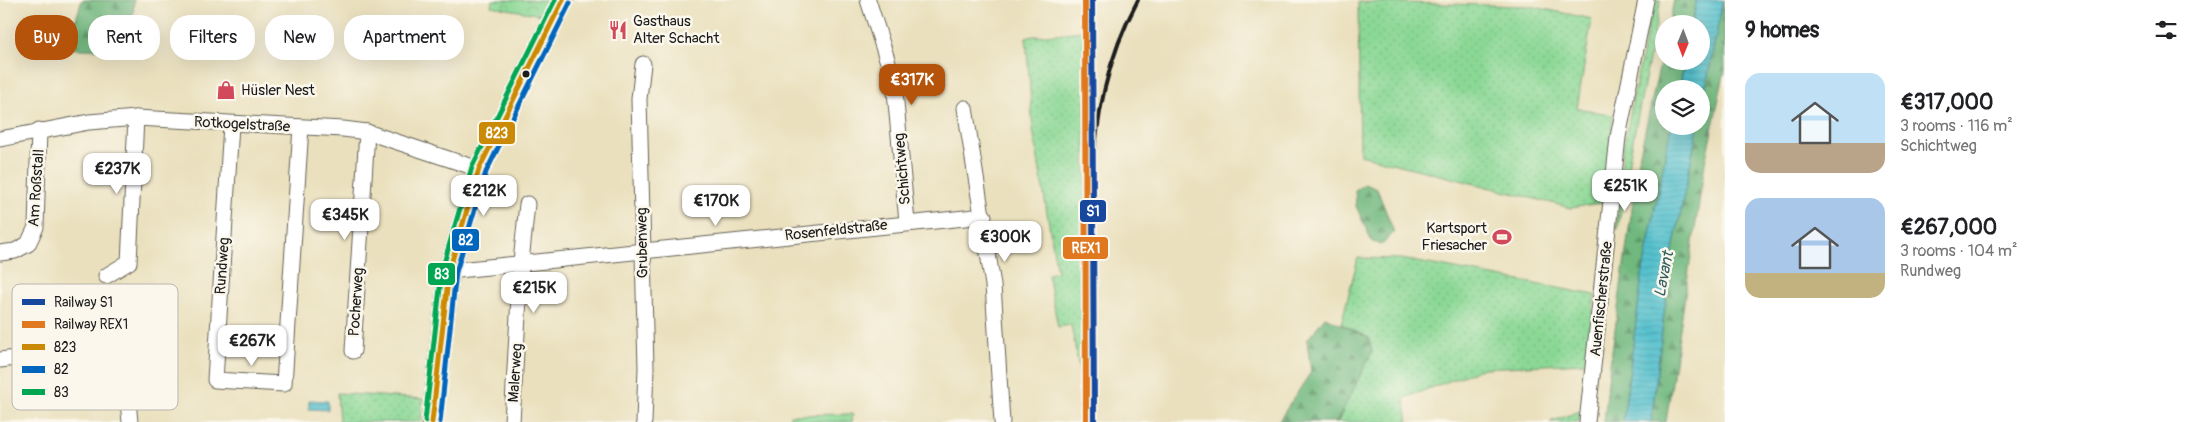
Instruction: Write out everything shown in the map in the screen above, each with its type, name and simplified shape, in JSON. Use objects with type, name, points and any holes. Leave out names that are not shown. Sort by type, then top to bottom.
[{"type":"main road","points":[[432,422],[450,271],[479,169],[562,0]]},
{"type":"street","name":"Schichtweg","points":[[868,0],[894,81],[907,222]]},
{"type":"street","name":"Auenfischerstraße","points":[[1587,422],[1618,138],[1646,0]]},
{"type":"street","name":"Grubenweg","points":[[643,64],[639,99],[646,368],[644,422]]},
{"type":"street","points":[[965,108],[994,285],[1002,422]]},
{"type":"street","name":"Rotkogelstraße","points":[[0,139],[39,130],[89,122],[136,118],[231,125],[300,127],[367,132],[479,169]]},
{"type":"street","points":[[106,276],[129,262],[136,118]]},
{"type":"street","name":"Rundweg","points":[[231,125],[215,380],[284,384],[300,127]]},
{"type":"street","name":"Am Roßstall","points":[[0,253],[15,250],[28,244],[36,227],[39,130]]},
{"type":"street","name":"Pocherweg","points":[[353,351],[367,132]]},
{"type":"street","name":"Malerweg","points":[[512,422],[521,262],[527,204]]},
{"type":"street","name":"Rosenfeldstraße","points":[[450,271],[907,222],[984,216]]},
{"type":"green space","points":[[82,0],[134,0],[133,15],[88,15],[88,49],[78,49],[77,15]]},
{"type":"green space","points":[[492,0],[549,0],[541,15],[491,6]]},
{"type":"green space","points":[[1653,0],[1661,0],[1658,15],[1655,15],[1655,30],[1630,155],[1618,229],[1616,228],[1623,148]]},
{"type":"green space","points":[[1674,0],[1697,0],[1694,15],[1671,15]]},
{"type":"green space","points":[[1723,0],[1725,70],[1705,163],[1666,422],[1651,422],[1670,265],[1696,135],[1710,135],[1710,80],[1707,80]]},
{"type":"green space","points":[[1358,2],[1530,6],[1592,19],[1577,108],[1613,115],[1606,202],[1571,208],[1360,155]]},
{"type":"green space","points":[[1084,31],[1088,386],[1082,385],[1071,325],[1058,327],[1049,280],[1048,274],[1057,272],[1033,130],[1026,37]]},
{"type":"green space","points":[[1659,70],[1683,70],[1681,80],[1656,80]]},
{"type":"green space","points":[[1655,86],[1655,135],[1669,135],[1642,276],[1623,422],[1604,422],[1609,372],[1639,158]]},
{"type":"green space","points":[[1365,184],[1377,189],[1394,232],[1383,244],[1372,242],[1356,206],[1355,190]]},
{"type":"green space","points":[[1358,258],[1402,259],[1595,295],[1586,363],[1484,368],[1404,398],[1408,422],[1335,422],[1339,420],[1369,338],[1341,324]]},
{"type":"green space","points":[[1325,317],[1369,338],[1372,352],[1338,420],[1335,422],[1278,422],[1311,372],[1307,340]]},
{"type":"green space","points":[[337,393],[423,399],[421,422],[339,422]]},
{"type":"green space","points":[[1580,411],[1579,422],[1550,422]]},
{"type":"green space","points":[[853,414],[852,422],[790,422],[790,415]]},
{"type":"water","points":[[1697,0],[1723,0],[1710,65],[1710,15],[1694,15]]},
{"type":"water","points":[[1683,70],[1709,70],[1707,80],[1681,80]]},
{"type":"water","name":"Lavant","points":[[1669,135],[1696,135],[1670,265],[1651,422],[1623,422],[1642,276]]},
{"type":"water","points":[[309,400],[328,401],[328,410],[309,409]]},
{"type":"railway","points":[[1093,183],[1097,135],[1105,89],[1118,44],[1138,0]]},
{"type":"rail line","name":"REX1","points":[[1085,0],[1086,422]]},
{"type":"rail line","name":"S1","points":[[1092,0],[1094,422]]},
{"type":"transit line","name":"83","points":[[425,421],[442,270],[472,167],[555,0]]},
{"type":"transit line","name":"823","points":[[432,422],[449,271],[479,169],[563,0]]},
{"type":"transit line","name":"82","points":[[440,422],[456,272],[486,172],[570,3]]},
{"type":"place","name":"Gasthaus Alter Schacht","points":[[618,30]]},
{"type":"place","name":"Hüsler Nest","points":[[226,90]]},
{"type":"place","name":"Kartsport Friesacher","points":[[1502,237]]}]
